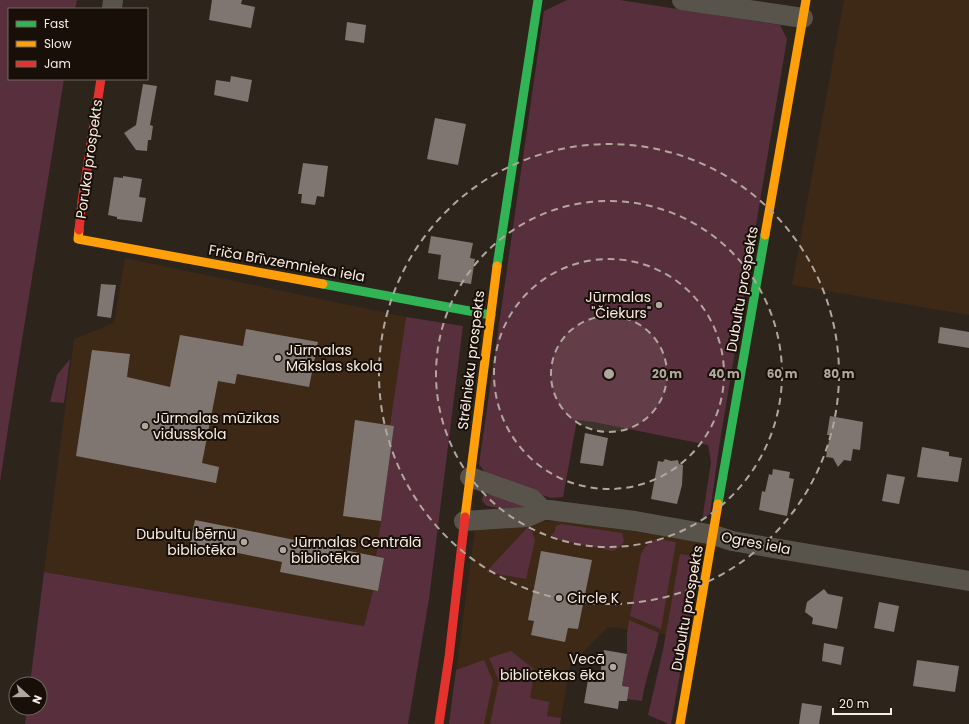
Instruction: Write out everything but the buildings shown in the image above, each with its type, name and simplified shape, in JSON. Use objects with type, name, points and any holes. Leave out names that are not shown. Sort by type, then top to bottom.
[{"type":"main road","name":"Strēlnieku prospekts","points":[[439,724],[449,657],[464,521],[491,315],[538,0]]},
{"type":"main road","name":"Dubultu prospekts","points":[[680,724],[714,535],[804,9]]},
{"type":"main road","name":"Poruka prospekts","points":[[78,239],[82,200],[101,80]]},
{"type":"main road","name":"Friča Brīvzemnieka iela","points":[[78,239],[491,315]]},
{"type":"street","points":[[682,0],[804,9]]},
{"type":"street","points":[[470,477],[532,499],[542,510]]},
{"type":"street","name":"Ogres iela","points":[[464,521],[528,517],[542,510],[635,521],[714,535],[732,541],[969,581]]},
{"type":"shaded area","points":[[0,0],[77,0],[75,8],[8,8],[8,80],[64,80],[0,482]]},
{"type":"shaded area","points":[[567,0],[620,0],[780,25],[787,39],[719,447],[710,513],[702,521],[711,462],[708,445],[594,422],[577,420],[563,497],[551,498],[488,477],[479,464],[544,11]]},
{"type":"shaded area","points":[[844,0],[969,0],[969,315],[792,285]]},
{"type":"shaded area","points":[[125,258],[406,317],[390,425],[394,425],[376,556],[384,558],[377,592],[373,591],[364,626],[44,572],[74,339],[114,323]]},
{"type":"shaded area","points":[[406,317],[463,326],[429,599],[408,724],[25,724],[26,716],[48,716],[48,676],[31,676],[44,572],[364,626],[373,591],[378,591],[384,558],[376,556],[394,426],[390,425]]},
{"type":"shaded area","points":[[70,359],[64,403],[50,402],[57,375]]},
{"type":"shaded area","points":[[493,494],[530,503],[526,513],[487,506],[482,501],[483,496]]},
{"type":"shaded area","points":[[562,521],[704,542],[685,640],[659,633],[608,627],[570,665],[560,724],[449,724],[475,529],[483,524]]},
{"type":"shaded area","points":[[561,524],[622,533],[624,541],[621,546],[613,551],[559,540],[551,534],[554,533],[556,526]]},
{"type":"shaded area","points":[[528,527],[532,531],[535,541],[526,579],[486,572]]},
{"type":"shaded area","points":[[656,539],[676,542],[661,629],[630,616],[641,554],[645,547]]},
{"type":"shaded area","points":[[680,554],[701,557],[671,724],[669,724],[648,715],[663,650]]},
{"type":"shaded area","points":[[629,620],[659,633],[645,684],[642,701],[627,699],[629,687],[622,686],[627,654],[627,633]]},
{"type":"shaded area","points":[[511,651],[535,670],[530,698],[549,702],[547,716],[561,718],[560,724],[490,724],[499,681],[489,658]]},
{"type":"shaded area","points":[[484,660],[493,681],[484,724],[449,724],[456,670]]},
{"type":"traffic: fast","points":[[497,266],[538,0]]},
{"type":"traffic: fast","points":[[718,504],[765,235]]},
{"type":"traffic: fast","points":[[323,284],[491,315]]},
{"type":"traffic: slow","points":[[765,235],[806,0]]},
{"type":"traffic: slow","points":[[79,230],[78,239],[323,284]]},
{"type":"traffic: slow","points":[[465,517],[497,266]]},
{"type":"traffic: slow","points":[[680,724],[718,504]]},
{"type":"traffic: jam","points":[[79,230],[82,201],[101,80]]},
{"type":"traffic: jam","points":[[439,724],[449,657],[465,517]]},
{"type":"place","name":"Jūrmalas \"Čiekurs\"","points":[[659,305]]},
{"type":"place","name":"Jūrmalas Mākslas skola","points":[[278,358]]},
{"type":"place","name":"Jūrmalas mūzikas vidusskola","points":[[145,426]]},
{"type":"place","name":"Dubultu bērnu bibliotēka","points":[[244,542]]},
{"type":"place","name":"Jūrmalas Centrālā bibliotēka","points":[[283,550]]},
{"type":"place","name":"Circle K","points":[[559,598]]},
{"type":"place","name":"Vecā bibliotēkas ēka","points":[[613,667]]}]
